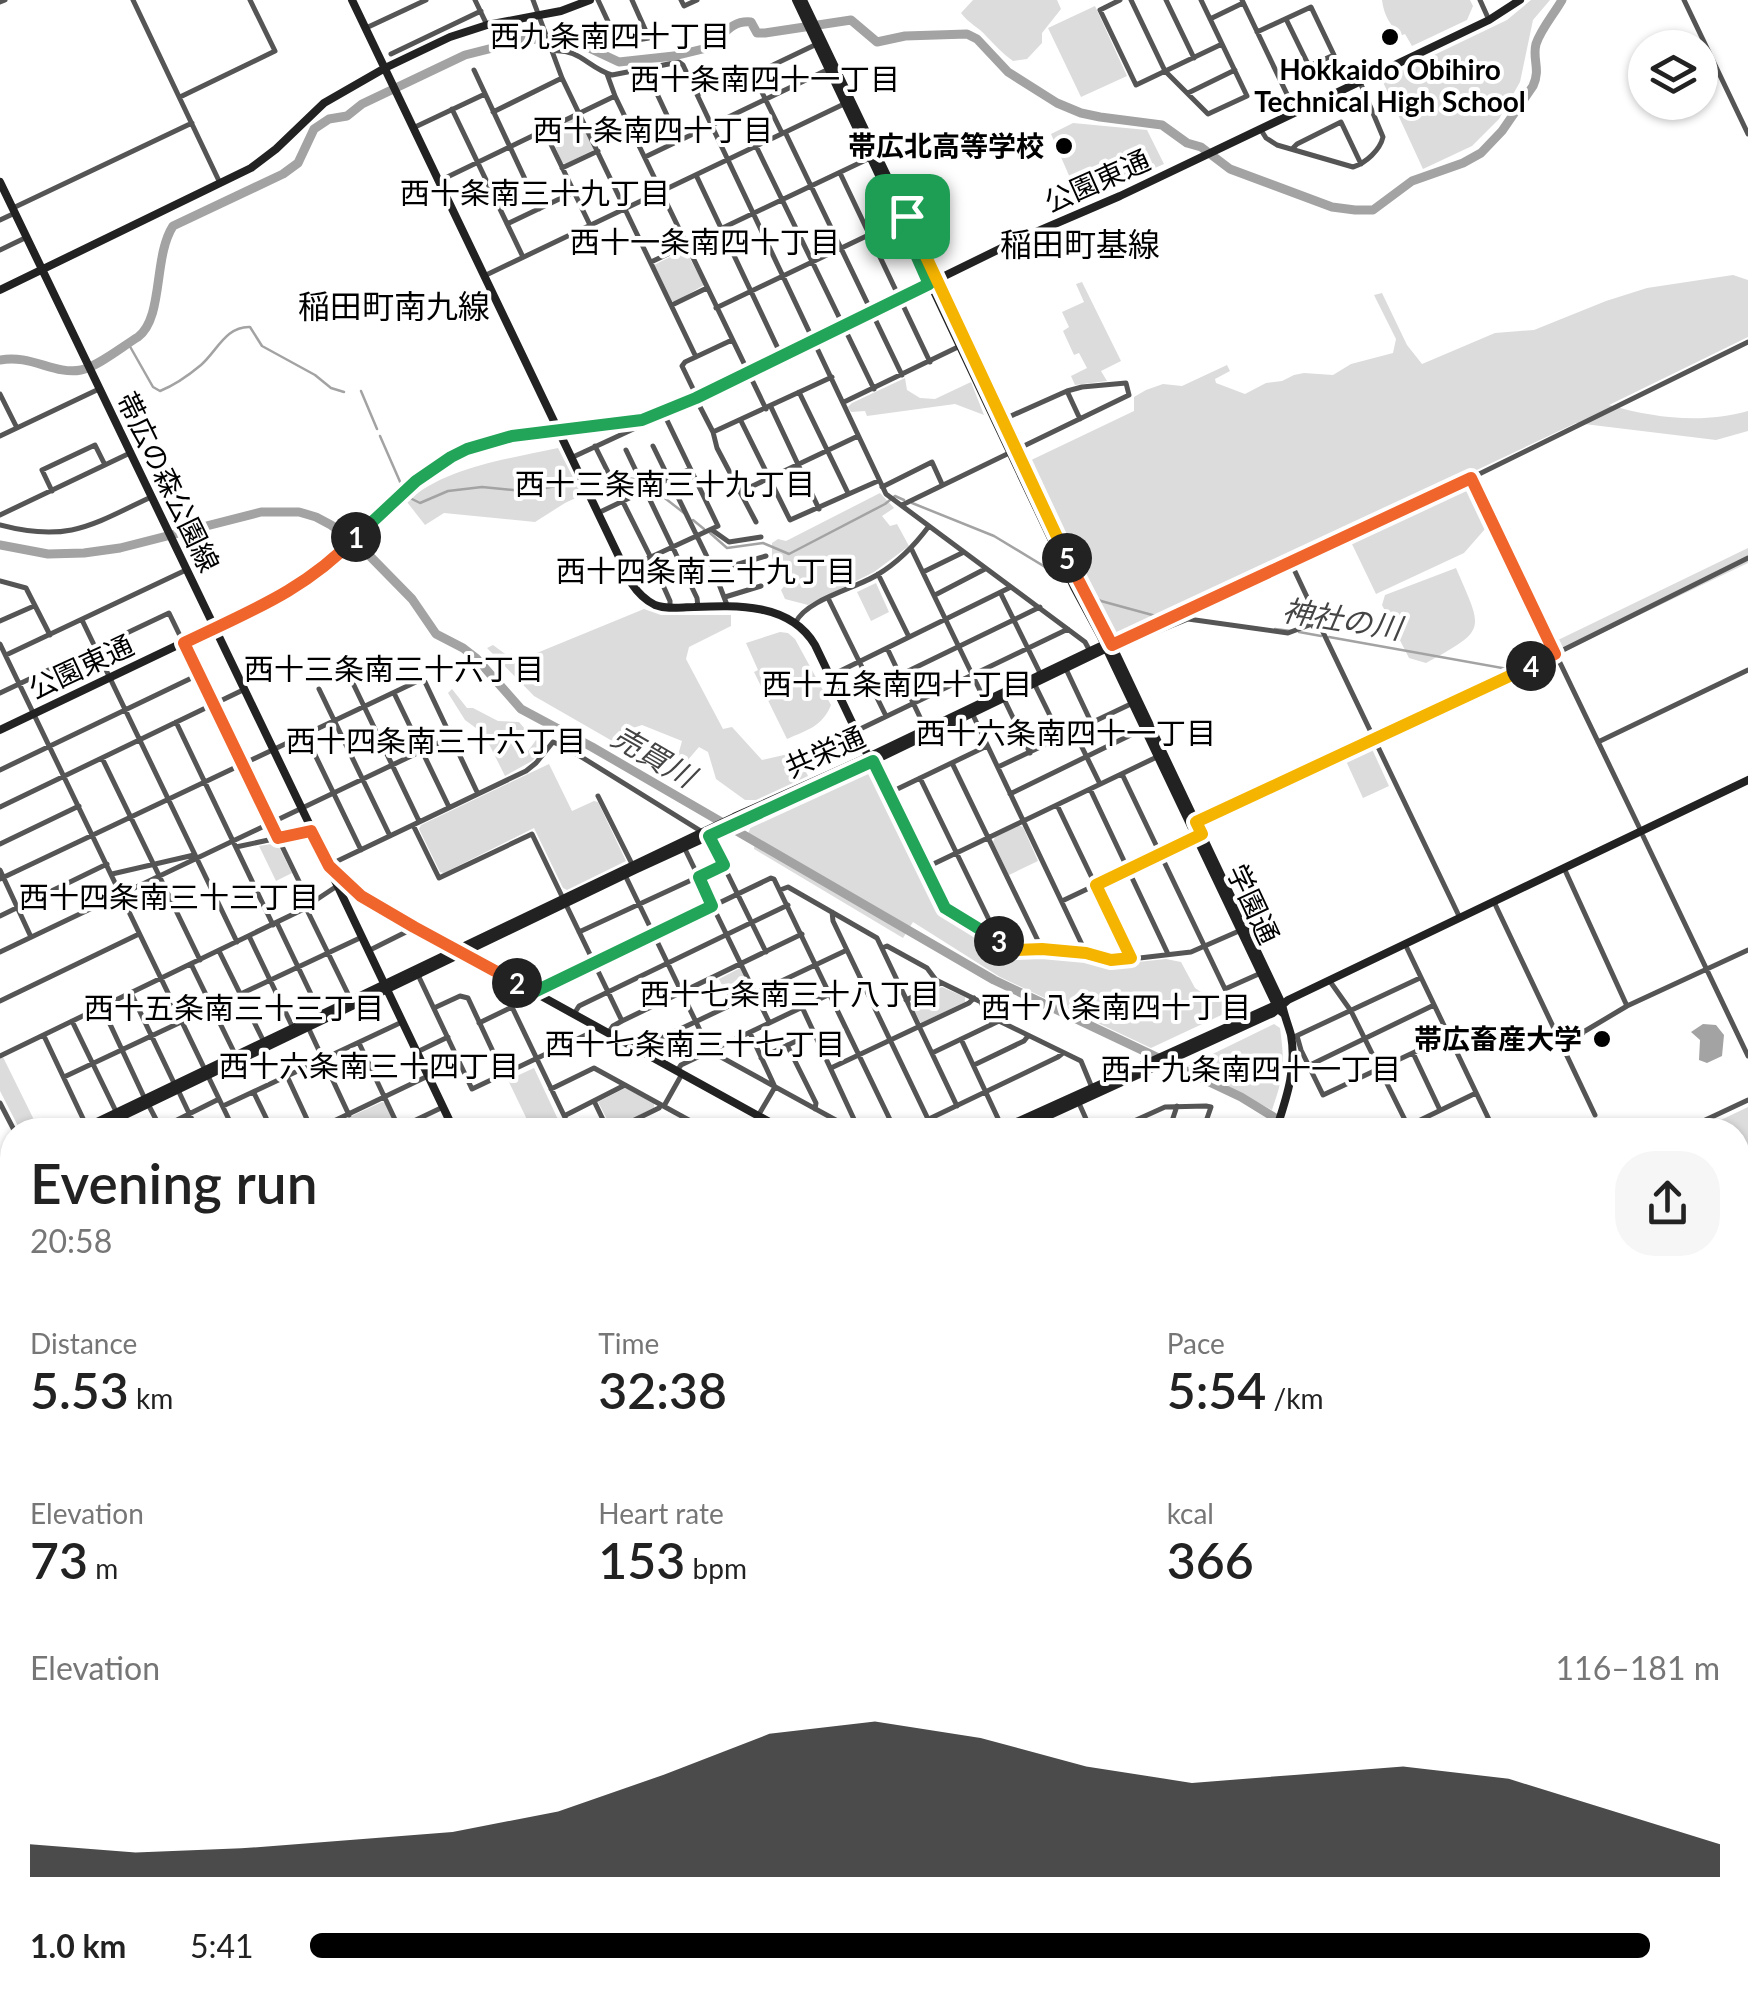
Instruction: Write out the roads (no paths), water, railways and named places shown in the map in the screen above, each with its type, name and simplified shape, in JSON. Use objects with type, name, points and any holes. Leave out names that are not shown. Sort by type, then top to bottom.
[{"type":"street","points":[[133,0],[220,184]]},
{"type":"street","points":[[180,97],[275,51],[250,0]]},
{"type":"street","points":[[352,0],[624,570],[642,596],[670,608],[698,606],[726,601],[760,586]]},
{"type":"street","points":[[366,28],[426,0]]},
{"type":"street","points":[[476,0],[487,25]]},
{"type":"street","points":[[533,0],[562,78],[696,356]]},
{"type":"street","points":[[391,54],[449,32],[540,15],[590,0]]},
{"type":"street","points":[[598,0],[618,42],[649,38],[632,0]]},
{"type":"street","points":[[681,0],[684,6],[697,0]]},
{"type":"street","name":"学園通","points":[[799,0],[1002,420],[1013,451]]},
{"type":"street","points":[[1120,0],[1100,10],[1136,85],[1222,44]]},
{"type":"street","points":[[1131,0],[1165,72],[1208,114],[1247,96],[1201,0]]},
{"type":"street","points":[[1166,0],[1194,58]]},
{"type":"street","points":[[1480,0],[1489,20]]},
{"type":"street","name":"公園東通","points":[[0,730],[287,593],[343,550],[416,481],[451,457],[489,441],[642,420],[696,398],[1022,238],[1206,156],[1489,20],[1520,0]]},
{"type":"street","points":[[1684,0],[1748,134]]},
{"type":"street","points":[[1210,20],[1243,2],[1296,113]]},
{"type":"street","points":[[1258,32],[1311,7],[1334,54],[1309,66],[1286,19]]},
{"type":"street","points":[[0,290],[260,162],[324,102],[481,12]]},
{"type":"street","points":[[754,74],[817,38]]},
{"type":"street","points":[[552,49],[572,52],[607,74],[716,308],[819,508]]},
{"type":"street","points":[[607,74],[679,62],[683,65],[886,494],[1068,628],[1086,642],[1091,653]]},
{"type":"street","points":[[645,68],[679,141]]},
{"type":"street","points":[[698,94],[750,68],[902,376]]},
{"type":"street","points":[[644,157],[832,68]]},
{"type":"street","points":[[474,70],[540,208]]},
{"type":"street","points":[[1187,93],[1234,70]]},
{"type":"street","points":[[493,112],[562,78]]},
{"type":"street","points":[[1261,130],[1270,142],[1353,167],[1361,164],[1382,144],[1383,137],[1360,82]]},
{"type":"street","points":[[413,128],[484,94]]},
{"type":"street","points":[[439,182],[615,96]]},
{"type":"street","points":[[484,276],[848,102]]},
{"type":"street","points":[[452,110],[523,258]]},
{"type":"street","points":[[1292,149],[1342,122],[1361,164]]},
{"type":"street","points":[[0,220],[192,123]]},
{"type":"street","points":[[544,130],[590,225]]},
{"type":"street","points":[[756,146],[874,390]]},
{"type":"street","points":[[562,168],[598,152]]},
{"type":"street","points":[[651,262],[874,156]]},
{"type":"street","points":[[840,173],[930,362]]},
{"type":"street","points":[[696,175],[782,357]]},
{"type":"street","name":"帯広の森公園線","points":[[0,182],[329,866],[361,896],[414,927],[762,1118]]},
{"type":"street","points":[[507,224],[574,192]]},
{"type":"street","points":[[716,308],[904,218]]},
{"type":"street","points":[[0,250],[27,237]]},
{"type":"street","points":[[672,305],[707,288]]},
{"type":"street","points":[[732,340],[682,366],[717,448],[756,522]]},
{"type":"street","points":[[1124,640],[1471,478],[1748,342]]},
{"type":"street","points":[[843,403],[964,344]]},
{"type":"street","name":"学園通","points":[[964,344],[1294,1037],[1291,1085],[1280,1118]]},
{"type":"street","points":[[713,432],[832,376]]},
{"type":"street","points":[[902,506],[1129,394],[1126,383],[1082,387],[1002,420]]},
{"type":"street","points":[[0,436],[99,389]]},
{"type":"street","points":[[1067,391],[1080,419]]},
{"type":"street","points":[[799,392],[848,494]]},
{"type":"street","points":[[0,394],[17,428]]},
{"type":"street","points":[[624,570],[718,526],[663,412]]},
{"type":"street","points":[[573,457],[642,425],[642,420]]},
{"type":"street","points":[[741,421],[790,520],[932,462],[942,484]]},
{"type":"street","points":[[740,492],[858,436]]},
{"type":"street","points":[[52,491],[42,470],[95,445],[105,465]]},
{"type":"street","points":[[595,446],[650,556],[670,608]]},
{"type":"street","points":[[652,446],[726,601]]},
{"type":"street","points":[[626,450],[698,606]]},
{"type":"street","points":[[0,515],[130,453]]},
{"type":"street","points":[[598,513],[690,469]]},
{"type":"street","points":[[1471,478],[1748,1056]]},
{"type":"street","points":[[0,524],[39,533],[85,529],[151,498]]},
{"type":"street","points":[[796,622],[804,611],[878,574],[912,548],[929,526]]},
{"type":"street","points":[[712,530],[729,542],[762,537]]},
{"type":"street","points":[[912,548],[986,703]]},
{"type":"street","points":[[922,572],[964,552]]},
{"type":"street","points":[[714,571],[766,556]]},
{"type":"street","points":[[1196,822],[1555,654],[1748,558]]},
{"type":"street","points":[[1291,563],[1315,614]]},
{"type":"street","points":[[934,595],[986,569]]},
{"type":"street","points":[[3,654],[186,570]]},
{"type":"street","points":[[878,574],[909,637]]},
{"type":"street","points":[[0,580],[26,588],[50,634]]},
{"type":"street","points":[[830,676],[1011,587]]},
{"type":"street","points":[[1001,594],[1028,648],[1061,738]]},
{"type":"street","points":[[828,598],[886,716]]},
{"type":"street","points":[[726,601],[796,622],[810,636],[945,908],[1015,950],[1086,953],[1111,960],[1191,952],[1244,929]]},
{"type":"street","points":[[0,621],[35,605]]},
{"type":"street","points":[[900,674],[1040,607]]},
{"type":"street","points":[[0,693],[169,612],[351,1001]]},
{"type":"street","points":[[1312,624],[1315,614]]},
{"type":"street","points":[[1312,624],[1321,628],[1326,625],[1322,614],[1315,614]]},
{"type":"street","points":[[82,620],[237,942]]},
{"type":"street","points":[[1124,640],[1129,643],[1188,620],[1288,634],[1312,624]]},
{"type":"street","points":[[856,731],[1068,628]]},
{"type":"street","points":[[1321,628],[1460,918]]},
{"type":"street","name":"共栄通","points":[[112,1118],[709,832],[1124,640]]},
{"type":"street","points":[[0,644],[227,1118]]},
{"type":"street","points":[[888,648],[927,732]]},
{"type":"street","name":"共栄通","points":[[1039,679],[1066,669],[1091,653]]},
{"type":"street","points":[[1066,669],[1092,722]]},
{"type":"street","points":[[1598,742],[1748,670]]},
{"type":"street","points":[[0,770],[200,674]]},
{"type":"street","points":[[349,675],[439,878],[532,834],[622,1021]]},
{"type":"street","points":[[2,878],[420,680],[478,794]]},
{"type":"street","points":[[318,689],[390,836]]},
{"type":"street","points":[[0,807],[243,690]]},
{"type":"street","points":[[394,692],[449,808]]},
{"type":"street","points":[[1002,696],[1030,753]]},
{"type":"street","points":[[998,767],[1135,702]]},
{"type":"street","points":[[971,711],[1086,953]]},
{"type":"street","points":[[176,722],[321,1015]]},
{"type":"street","points":[[1010,794],[1147,727]]},
{"type":"street","points":[[1074,731],[1100,784]]},
{"type":"street","points":[[305,734],[361,850]]},
{"type":"street","points":[[234,844],[300,808],[451,737]]},
{"type":"street","points":[[448,1118],[329,866],[526,771],[554,742],[709,832],[766,952]]},
{"type":"street","points":[[889,793],[987,746]]},
{"type":"street","points":[[925,868],[1160,755]]},
{"type":"street","name":"学園通","points":[[1160,755],[1196,822],[1199,836]]},
{"type":"street","points":[[102,758],[200,960]]},
{"type":"street","points":[[952,763],[1042,949]]},
{"type":"street","points":[[1122,774],[1224,990],[1261,973]]},
{"type":"street","points":[[920,778],[994,938]]},
{"type":"street","points":[[1040,1118],[1280,1008],[1329,980],[1642,834],[1748,780]]},
{"type":"street","points":[[1090,789],[1168,954]]},
{"type":"street","points":[[598,796],[634,868]]},
{"type":"street","points":[[1057,804],[1131,958]]},
{"type":"street","points":[[0,844],[79,806]]},
{"type":"street","points":[[112,874],[195,857],[234,844],[311,831]]},
{"type":"street","points":[[1062,901],[1199,836]]},
{"type":"street","points":[[683,845],[769,1022]]},
{"type":"street","points":[[0,952],[195,857]]},
{"type":"street","points":[[0,916],[107,864]]},
{"type":"street","points":[[579,932],[724,865]]},
{"type":"street","points":[[1564,868],[1627,1006]]},
{"type":"street","points":[[0,870],[31,937]]},
{"type":"street","points":[[624,873],[710,1051],[833,1118]]},
{"type":"street","points":[[534,992],[774,878],[889,1118]]},
{"type":"street","points":[[0,1056],[275,924],[338,886]]},
{"type":"street","points":[[780,890],[788,887],[877,938],[957,1106]]},
{"type":"street","points":[[1494,902],[1595,1116]]},
{"type":"street","points":[[574,1014],[578,1006],[788,905]]},
{"type":"street","points":[[832,912],[833,922],[928,1118]]},
{"type":"street","points":[[368,950],[414,927]]},
{"type":"street","name":"学園通","points":[[1244,929],[1280,1008]]},
{"type":"street","points":[[0,1001],[139,934]]},
{"type":"street","points":[[608,1033],[622,1021],[802,934]]},
{"type":"street","points":[[250,936],[293,1028]]},
{"type":"street","points":[[64,1078],[362,937]]},
{"type":"street","points":[[1405,944],[1488,1118]]},
{"type":"street","points":[[882,948],[887,946],[927,968],[941,983],[981,1002],[991,1025]]},
{"type":"street","points":[[638,1050],[847,950]]},
{"type":"street","points":[[1563,1048],[1627,1006],[1748,950]]},
{"type":"street","points":[[220,951],[264,1042]]},
{"type":"street","name":"共栄通","points":[[206,1073],[351,1001],[418,976],[460,951]]},
{"type":"street","points":[[191,964],[236,1056]]},
{"type":"street","points":[[418,976],[472,1089],[588,1034],[594,1025]]},
{"type":"street","points":[[1421,978],[1294,1037],[1323,1095],[1449,1036]]},
{"type":"street","points":[[1329,980],[1352,1011],[1404,1118]]},
{"type":"street","points":[[906,1000],[941,983]]},
{"type":"street","points":[[131,994],[191,1118]]},
{"type":"street","points":[[637,1118],[663,1106],[681,1065],[830,994]]},
{"type":"street","points":[[434,1008],[460,996],[468,998],[504,1073]]},
{"type":"street","points":[[832,1068],[974,998]]},
{"type":"street","points":[[1292,1064],[1308,1066],[1434,1005]]},
{"type":"street","points":[[802,1007],[852,1118]]},
{"type":"street","points":[[102,1008],[154,1118]]},
{"type":"street","points":[[479,1022],[512,1008],[564,1116],[625,1084]]},
{"type":"street","points":[[932,1053],[999,1021],[1081,1062],[1094,1091]]},
{"type":"street","points":[[72,1022],[117,1116]]},
{"type":"street","points":[[182,1118],[254,1092],[402,1022]]},
{"type":"street","points":[[307,1025],[349,1115]]},
{"type":"street","points":[[750,1032],[774,1087]]},
{"type":"street","points":[[762,1058],[814,1032]]},
{"type":"street","points":[[44,1036],[82,1118]]},
{"type":"street","points":[[973,1066],[1028,1036]]},
{"type":"street","points":[[417,1052],[448,1037]]},
{"type":"street","points":[[961,1039],[997,1118]]},
{"type":"street","points":[[359,1042],[393,1118]]},
{"type":"street","points":[[788,1045],[816,1103],[815,1109]]},
{"type":"street","points":[[930,1118],[1063,1053]]},
{"type":"street","points":[[1412,1053],[1440,1110]]},
{"type":"street","points":[[552,1089],[594,1068],[681,1118]]},
{"type":"street","points":[[288,1076],[308,1118]]},
{"type":"street","points":[[344,1118],[428,1076]]},
{"type":"street","points":[[758,1116],[774,1087]]},
{"type":"street","points":[[254,1092],[266,1118]]},
{"type":"street","points":[[1426,1118],[1476,1094]]},
{"type":"street","points":[[1030,1118],[1077,1099]]},
{"type":"street","points":[[1077,1099],[1086,1118]]},
{"type":"street","points":[[1710,1118],[1748,1100]]},
{"type":"street","points":[[594,1101],[604,1118]]},
{"type":"street","points":[[1173,1118],[1177,1106]]},
{"type":"street","points":[[1141,1118],[1177,1106],[1211,1108],[1207,1118]]},
{"type":"street","points":[[420,1118],[443,1107]]},
{"type":"waterway","points":[[0,360],[22,360],[71,371],[102,361],[146,328],[173,226],[283,174],[298,163],[314,129],[329,119],[347,116],[362,104],[465,55],[528,39],[572,40],[619,62],[707,48],[743,22],[751,22],[757,33],[765,33],[851,20],[877,42],[905,36],[967,34],[977,39],[1008,72],[1057,103],[1100,117],[1162,125],[1230,169],[1332,207],[1373,210],[1412,181],[1481,153],[1502,131],[1533,86],[1536,44],[1562,0]]},
{"type":"waterway","name":"神社の川","points":[[128,343],[153,387],[160,391],[201,365],[228,335],[250,327],[262,346],[344,392]]},
{"type":"waterway","name":"神社の川","points":[[361,391],[377,429]]},
{"type":"waterway","name":"神社の川","points":[[380,436],[401,484]]},
{"type":"waterway","name":"神社の川","points":[[589,479],[607,477]]},
{"type":"waterway","name":"神社の川","points":[[617,477],[634,479]]},
{"type":"waterway","name":"神社の川","points":[[408,497],[420,503],[448,491],[482,487],[524,491],[577,483]]},
{"type":"waterway","name":"神社の川","points":[[657,492],[684,513]]},
{"type":"waterway","name":"神社の川","points":[[710,533],[727,548],[763,543],[789,554],[895,496],[904,500]]},
{"type":"waterway","name":"神社の川","points":[[912,503],[994,536],[1065,579]]},
{"type":"waterway","name":"売買川","points":[[0,545],[48,554],[84,553],[120,548],[261,512],[299,512],[316,517],[360,546],[412,599],[436,634],[476,658],[521,709],[994,980],[1241,1097],[1275,1118]]},
{"type":"waterway","name":"神社の川","points":[[693,520],[704,529]]},
{"type":"waterway","name":"神社の川","points":[[1089,594],[1101,601],[1167,619]]},
{"type":"waterway","name":"神社の川","points":[[1275,629],[1291,631]]},
{"type":"waterway","name":"神社の川","points":[[1299,632],[1321,636]]},
{"type":"waterway","name":"神社の川","points":[[1329,637],[1536,674]]},
{"type":"place","name":"Hokkaido Obihiro Technical High School","points":[[1390,37]]},
{"type":"place","name":"帯広北高等学校","points":[[1064,146]]},
{"type":"place","name":"帯広畜産大学","points":[[1602,1039]]},
{"type":"district","name":"西九条南四十丁目","points":[[610,37]]},
{"type":"district","name":"西十条南四十一丁目","points":[[765,80]]},
{"type":"district","name":"西十条南四十丁目","points":[[653,131]]},
{"type":"district","name":"西十条南三十九丁目","points":[[535,194]]},
{"type":"district","name":"西十一条南四十丁目","points":[[705,243]]},
{"type":"district","name":"稲田町基線","points":[[1080,245]]},
{"type":"district","name":"稲田町南九線","points":[[394,307]]},
{"type":"district","name":"西十三条南三十九丁目","points":[[665,485]]},
{"type":"district","name":"西十四条南三十九丁目","points":[[706,572]]},
{"type":"district","name":"西十三条南三十六丁目","points":[[394,670]]},
{"type":"district","name":"西十五条南四十丁目","points":[[897,685]]},
{"type":"district","name":"西十六条南四十一丁目","points":[[1066,734]]},
{"type":"district","name":"西十四条南三十六丁目","points":[[436,742]]},
{"type":"district","name":"西十四条南三十三丁目","points":[[169,898]]},
{"type":"district","name":"西十七条南三十八丁目","points":[[790,995]]},
{"type":"district","name":"西十八条南四十丁目","points":[[1116,1008]]},
{"type":"district","name":"西十五条南三十三丁目","points":[[234,1009]]},
{"type":"district","name":"西十七条南三十七丁目","points":[[695,1045]]},
{"type":"district","name":"西十六条南三十四丁目","points":[[369,1067]]},
{"type":"district","name":"西十九条南四十一丁目","points":[[1251,1070]]}]
